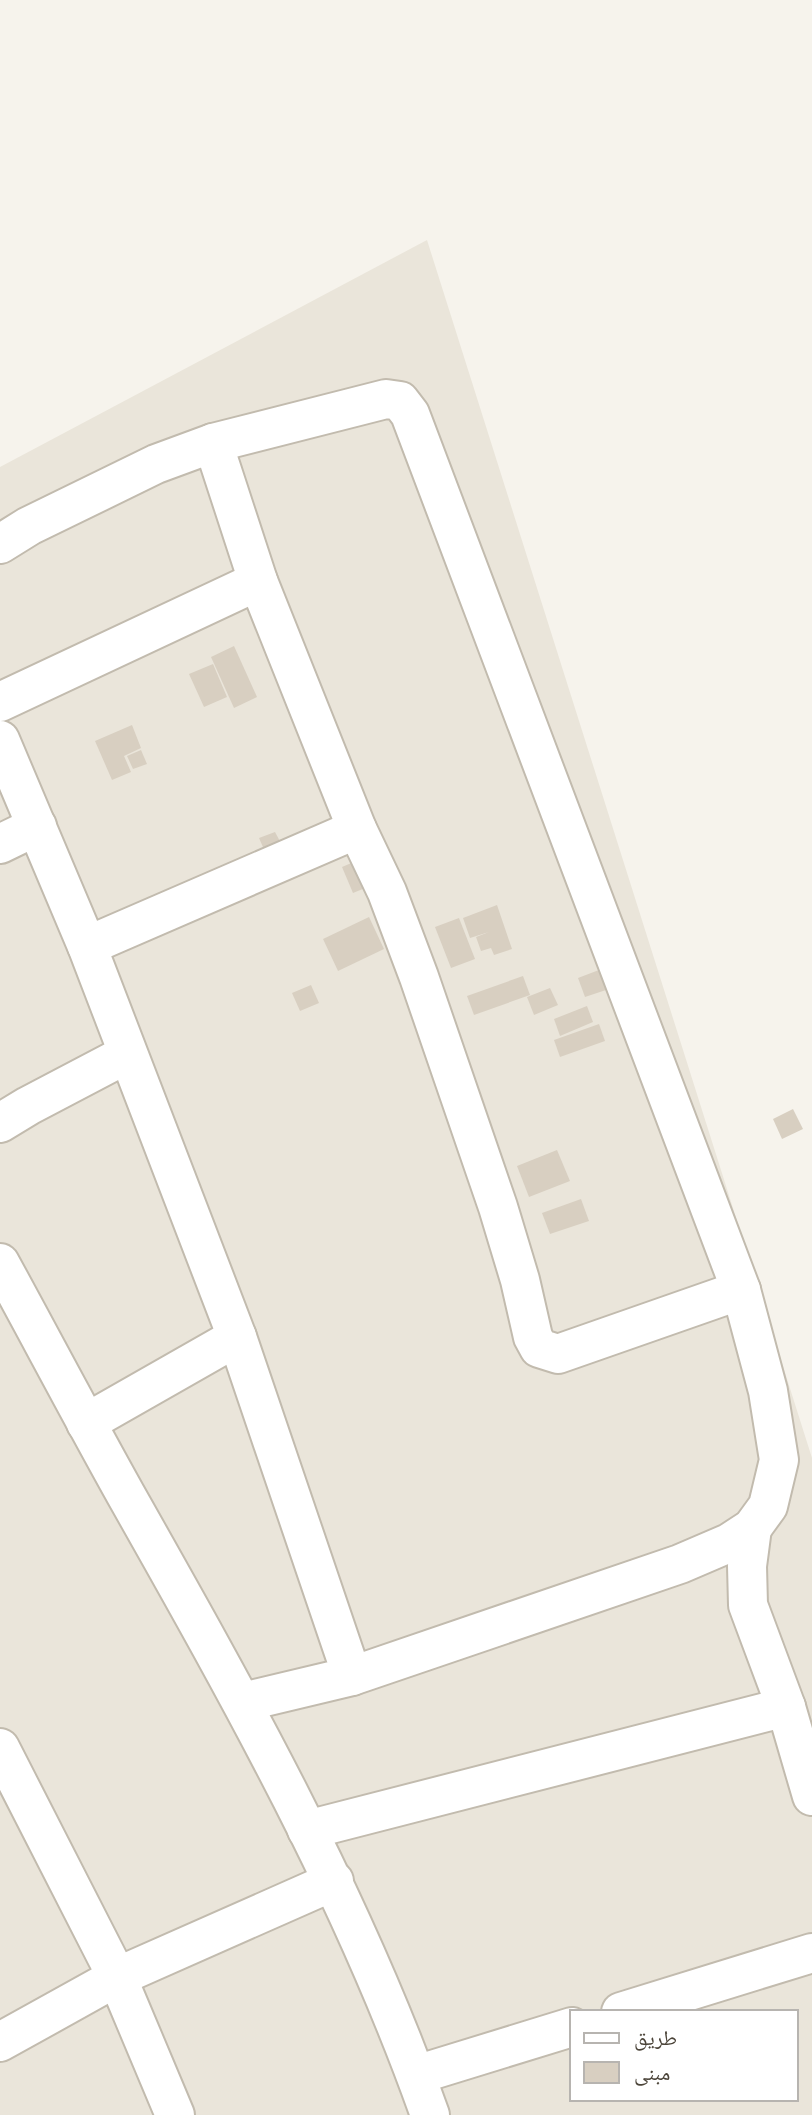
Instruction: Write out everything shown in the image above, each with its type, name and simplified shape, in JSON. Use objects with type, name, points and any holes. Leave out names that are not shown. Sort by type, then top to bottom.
[{"type":"street","points":[[0,544],[29,526],[156,464],[213,443],[386,399],[400,401],[406,407],[741,1290],[768,1391],[779,1460],[768,1506],[752,1528],[729,1544],[680,1564],[352,1676],[243,1702]]},
{"type":"street","points":[[213,443],[258,581],[357,829],[387,892],[449,1062],[498,1207],[520,1280],[533,1337],[539,1348],[558,1354],[741,1290]]},
{"type":"street","points":[[0,702],[258,581]]},
{"type":"street","points":[[0,740],[87,946],[237,1337],[352,1676]]},
{"type":"street","points":[[0,844],[37,826]]},
{"type":"street","points":[[87,946],[357,829]]},
{"type":"street","points":[[0,1123],[28,1105],[127,1054]]},
{"type":"street","points":[[0,1263],[86,1423],[243,1702],[334,1881],[416,2075],[430,2115]]},
{"type":"street","points":[[86,1423],[237,1337]]},
{"type":"street","points":[[752,1528],[747,1566],[748,1605],[786,1707],[812,1796]]},
{"type":"street","points":[[307,1830],[786,1707]]},
{"type":"street","points":[[0,1748],[117,1977],[175,2115]]},
{"type":"street","points":[[0,2042],[117,1977],[334,1881]]},
{"type":"street","points":[[627,2010],[812,1953]]},
{"type":"street","points":[[416,2075],[570,2028]]},
{"type":"shaded area","points":[[427,240],[812,1458],[812,2115],[0,2115],[0,467]]},
{"type":"building","points":[[234,646],[257,697],[234,708],[211,657]]},
{"type":"building","points":[[213,664],[227,697],[204,707],[189,674]]},
{"type":"building","points":[[132,725],[141,748],[124,756],[131,772],[112,780],[95,741]]},
{"type":"building","points":[[141,750],[147,764],[133,769],[127,756]]},
{"type":"building","points":[[275,832],[283,847],[266,854],[259,838]]},
{"type":"building","points":[[363,858],[375,884],[353,893],[342,867]]},
{"type":"building","points":[[497,905],[512,949],[494,955],[491,948],[481,951],[476,937],[489,932],[470,938],[463,918]]},
{"type":"building","points":[[369,917],[384,949],[338,971],[323,939]]},
{"type":"building","points":[[459,918],[475,959],[451,968],[435,927]]},
{"type":"building","points":[[599,970],[606,990],[585,997],[578,978]]},
{"type":"building","points":[[523,976],[530,995],[474,1015],[467,996]]},
{"type":"building","points":[[311,985],[319,1003],[300,1011],[292,993]]},
{"type":"building","points":[[550,988],[558,1005],[534,1015],[527,997]]},
{"type":"building","points":[[587,1006],[593,1022],[560,1036],[554,1019]]},
{"type":"building","points":[[599,1024],[605,1041],[560,1057],[554,1040]]},
{"type":"building","points":[[793,1109],[803,1129],[782,1139],[773,1119]]},
{"type":"building","points":[[557,1150],[570,1181],[529,1197],[517,1166]]},
{"type":"building","points":[[581,1199],[589,1221],[550,1234],[542,1213]]}]
